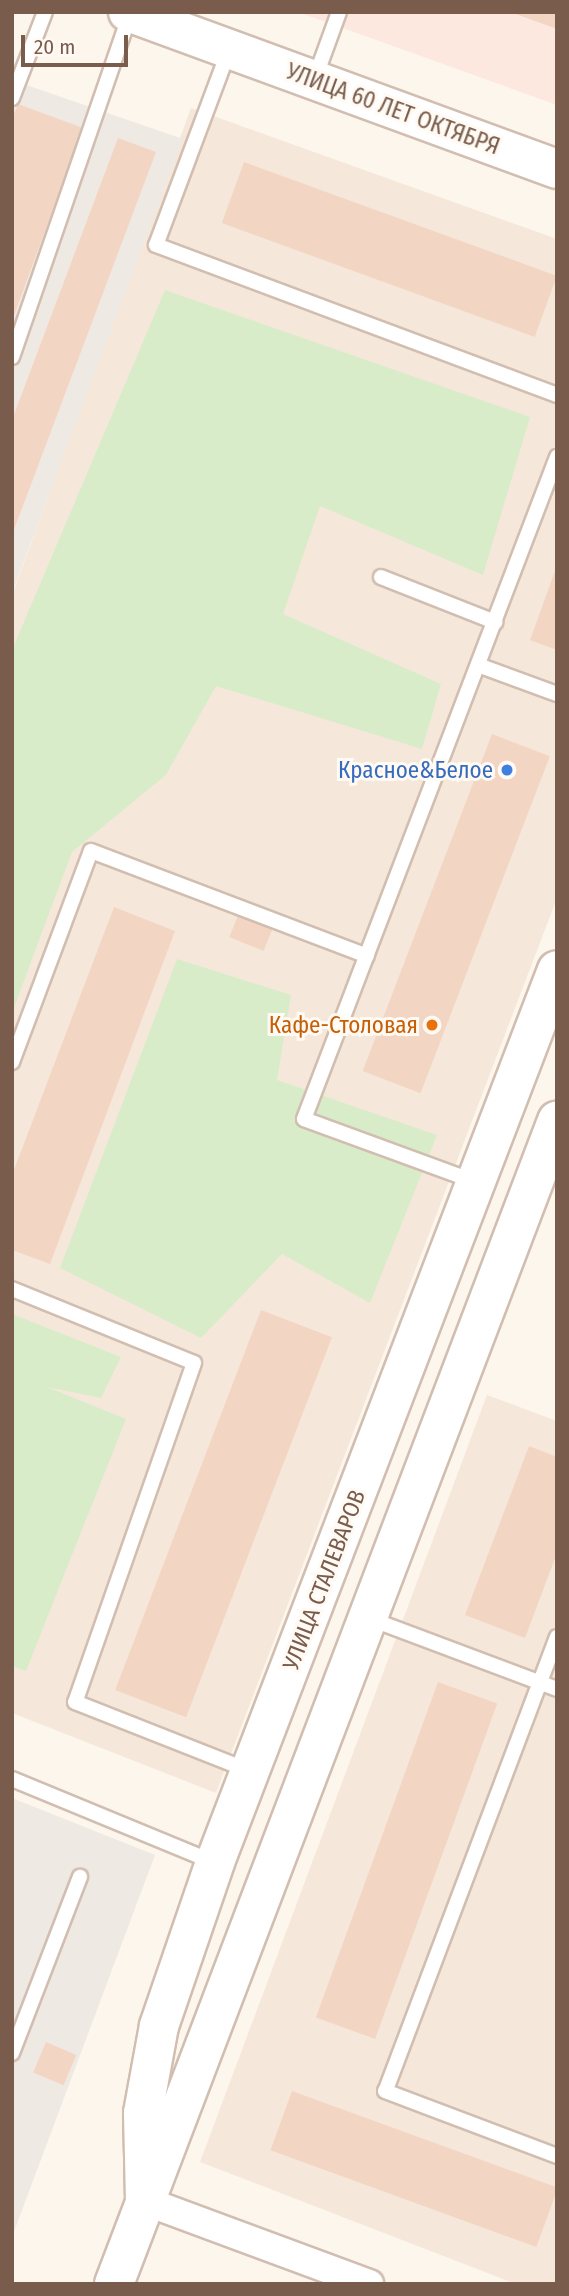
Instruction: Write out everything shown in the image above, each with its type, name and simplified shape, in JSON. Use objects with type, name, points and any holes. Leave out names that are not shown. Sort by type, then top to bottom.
[{"type":"street","name":"УЛИЦА 60 ЛЕТ ОКТЯБРЯ","points":[[130,13],[557,169]]},
{"type":"street","name":"УЛИЦА СТАЛЕВАРОВ","points":[[145,2201],[143,2113],[159,2026],[215,1862],[478,1182],[557,970]]},
{"type":"street","name":"УЛИЦА СТАЛЕВАРОВ","points":[[114,2284],[555,1128]]},
{"type":"street","points":[[145,2201],[369,2284]]},
{"type":"lane","points":[[12,98],[44,12]]},
{"type":"lane","points":[[314,79],[339,12]]},
{"type":"lane","points":[[12,357],[130,13]]},
{"type":"lane","points":[[229,48],[156,245],[557,395]]},
{"type":"lane","points":[[478,1182],[304,1119],[557,457]]},
{"type":"lane","points":[[381,577],[495,622]]},
{"type":"lane","points":[[478,664],[557,694]]},
{"type":"lane","points":[[12,1062],[91,851],[367,956]]},
{"type":"lane","points":[[12,1289],[194,1363],[75,1702],[250,1771]]},
{"type":"lane","points":[[368,1618],[557,1689]]},
{"type":"lane","points":[[557,1637],[385,2091],[557,2156]]},
{"type":"lane","points":[[12,1779],[215,1862]]},
{"type":"lane","points":[[12,2053],[80,1877]]},
{"type":"shaded area","points":[[298,12],[557,12],[557,105]]},
{"type":"shaded area","points":[[12,80],[183,139],[12,593]]},
{"type":"shaded area","points":[[191,108],[557,239],[557,898],[216,1793],[12,1713],[12,595]]},
{"type":"shaded area","points":[[487,1395],[557,1421],[557,2284],[516,2284],[200,2162]]},
{"type":"shaded area","points":[[12,1798],[155,1855],[12,2237]]},
{"type":"green space","points":[[165,290],[530,417],[483,575],[320,506],[283,614],[441,684],[422,749],[216,686],[166,775],[72,852],[12,1013],[12,650]]},
{"type":"green space","points":[[177,959],[291,995],[277,1080],[437,1135],[370,1303],[282,1254],[201,1338],[60,1268]]},
{"type":"green space","points":[[12,1314],[121,1357],[101,1398],[47,1387],[126,1419],[26,1671],[12,1666]]},
{"type":"building","points":[[513,12],[557,12],[557,29],[513,13]]},
{"type":"building","points":[[18,104],[83,128],[13,318],[12,119]]},
{"type":"building","points":[[118,138],[156,152],[12,535],[12,420]]},
{"type":"building","points":[[244,162],[557,276],[535,337],[222,223]]},
{"type":"building","points":[[557,568],[557,650],[530,640]]},
{"type":"building","points":[[492,734],[550,756],[421,1093],[363,1071]]},
{"type":"building","points":[[114,907],[175,931],[50,1264],[12,1250],[12,1175]]},
{"type":"building","points":[[239,913],[273,927],[264,951],[229,937]]},
{"type":"building","points":[[261,1310],[332,1337],[186,1717],[115,1690]]},
{"type":"building","points":[[529,1446],[557,1457],[557,1553],[525,1638],[465,1615]]},
{"type":"building","points":[[438,1682],[497,1704],[375,2039],[316,2017]]},
{"type":"building","points":[[46,2042],[76,2055],[63,2085],[33,2072]]},
{"type":"building","points":[[292,2091],[557,2187],[536,2247],[270,2150]]},
{"type":"place","name":"Красное&Белое","points":[[507,770]]},
{"type":"place","name":"Кафе-Столовая","points":[[432,1025]]}]
